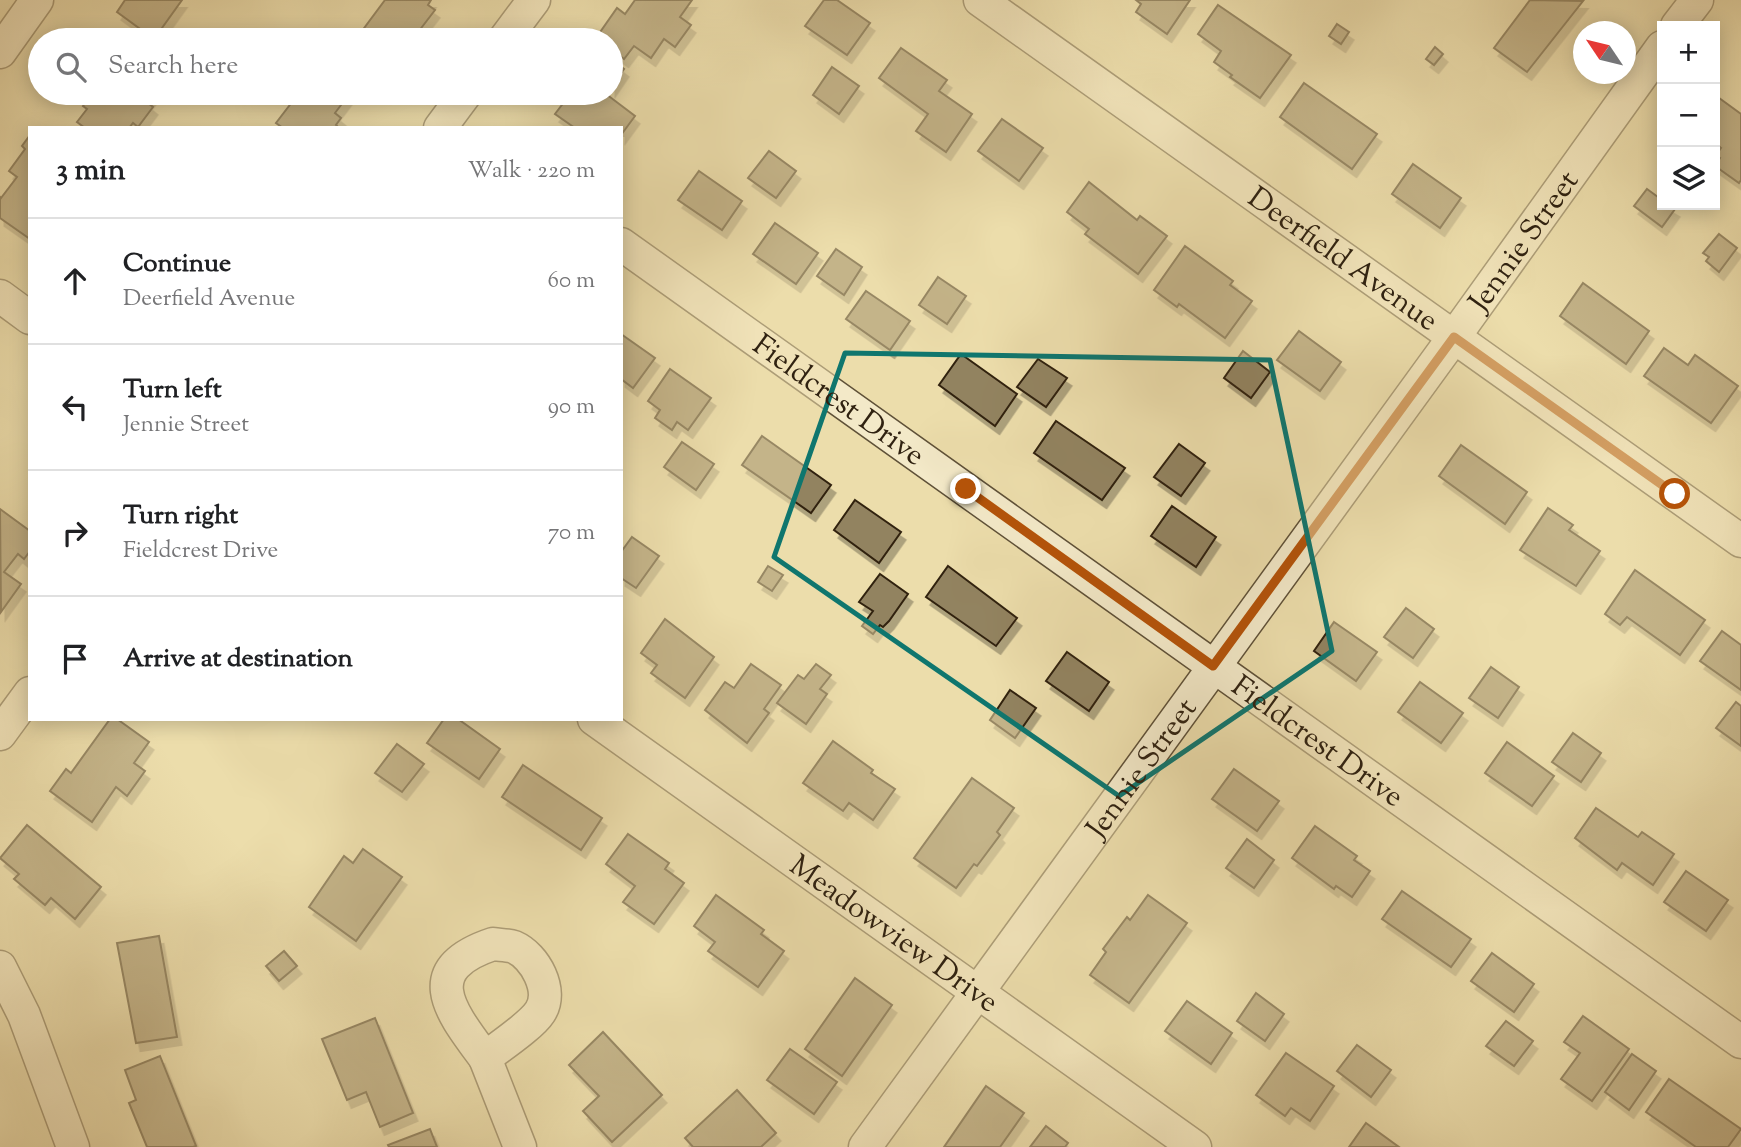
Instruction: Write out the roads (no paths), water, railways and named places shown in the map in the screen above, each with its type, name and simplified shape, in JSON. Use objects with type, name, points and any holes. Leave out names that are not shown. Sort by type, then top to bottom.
[{"type":"street","points":[[0,52],[37,0]]},
{"type":"street","points":[[513,28],[534,0]]},
{"type":"street","name":"Deerfield Avenue","points":[[981,0],[1741,541]]},
{"type":"street","points":[[1681,21],[1697,0]]},
{"type":"street","name":"Jennie Street","points":[[865,1147],[1657,54]]},
{"type":"street","points":[[447,125],[459,105]]},
{"type":"street","name":"Fieldcrest Drive","points":[[623,245],[1741,1042]]},
{"type":"street","points":[[0,296],[28,317]]},
{"type":"street","points":[[0,734],[28,696]]},
{"type":"street","name":"Meadowview Drive","points":[[597,721],[1195,1147]]},
{"type":"street","points":[[0,967],[24,1015],[73,1147]]},
{"type":"street","points":[[485,1058],[520,1147]]}]
